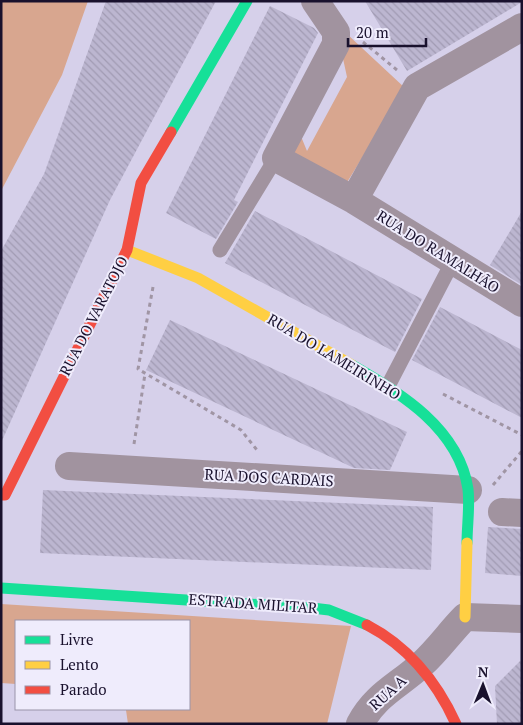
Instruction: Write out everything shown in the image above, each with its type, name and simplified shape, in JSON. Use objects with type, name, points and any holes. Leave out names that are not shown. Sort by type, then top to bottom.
[{"type":"street","name":"RUA DO VARATOJO","points":[[1,495],[5,494],[128,250],[141,183],[247,1]]},
{"type":"street","points":[[276,158],[336,44],[336,32],[315,1]]},
{"type":"street","points":[[354,200],[417,87],[522,27]]},
{"type":"street","name":"RUA DO RAMALHÃO","points":[[276,158],[354,200],[522,303]]},
{"type":"street","name":"RUA DO LAMEIRINHO","points":[[128,250],[198,278],[388,386],[436,424],[458,454],[468,490],[465,616]]},
{"type":"street","name":"RUA DOS CARDAIS","points":[[69,466],[468,490]]},
{"type":"street","name":"ESTRADA MILITAR","points":[[1,588],[283,605],[328,610],[371,626],[421,665],[438,688],[456,724]]},
{"type":"street","points":[[465,616],[522,619]]},
{"type":"street","name":"RUA A","points":[[360,724],[367,711],[389,688],[421,665],[465,616]]},
{"type":"lane","points":[[220,250],[276,158]]},
{"type":"lane","points":[[388,386],[453,261]]},
{"type":"path","points":[[358,38],[417,87]]},
{"type":"path","points":[[158,262],[138,369],[241,430],[257,450]]},
{"type":"path","points":[[134,444],[145,374]]},
{"type":"path","points":[[438,391],[522,435]]},
{"type":"shaded area","points":[[1,1],[88,1],[62,75],[1,191]]},
{"type":"shaded area","points":[[347,34],[405,88],[346,184],[294,157],[292,150],[300,134],[307,151],[347,77],[342,54]]},
{"type":"shaded area","points":[[1,604],[351,626],[327,724],[128,724],[126,710],[190,710],[190,620],[15,620],[15,684],[1,683]]},
{"type":"building","points":[[106,1],[216,1],[110,200],[1,443],[1,251],[44,174]]},
{"type":"building","points":[[365,1],[522,1],[522,2],[407,71]]},
{"type":"building","points":[[270,6],[314,28],[318,33],[234,200],[238,202],[216,239],[166,213]]},
{"type":"building","points":[[255,211],[422,299],[395,352],[225,263]]},
{"type":"building","points":[[522,211],[522,285],[490,265]]},
{"type":"building","points":[[440,307],[522,350],[522,418],[412,360]]},
{"type":"building","points":[[170,320],[407,432],[390,470],[354,468],[146,370]]},
{"type":"building","points":[[43,490],[433,507],[431,570],[40,553]]},
{"type":"building","points":[[488,527],[522,529],[522,576],[485,573]]},
{"type":"building","points":[[522,659],[522,724],[497,724],[495,686]]},
{"type":"traffic: fast","points":[[171,132],[247,1]]},
{"type":"traffic: fast","points":[[352,365],[408,401],[425,415],[453,448],[462,468],[468,489],[467,543]]},
{"type":"traffic: fast","points":[[1,588],[312,608],[329,610],[367,625]]},
{"type":"traffic: slow","points":[[127,250],[198,278],[352,365]]},
{"type":"traffic: slow","points":[[465,617],[467,543]]},
{"type":"traffic: jam","points":[[1,495],[5,495],[127,250],[141,183],[171,132]]},
{"type":"traffic: jam","points":[[367,625],[396,644],[420,667],[440,694],[456,724]]}]
